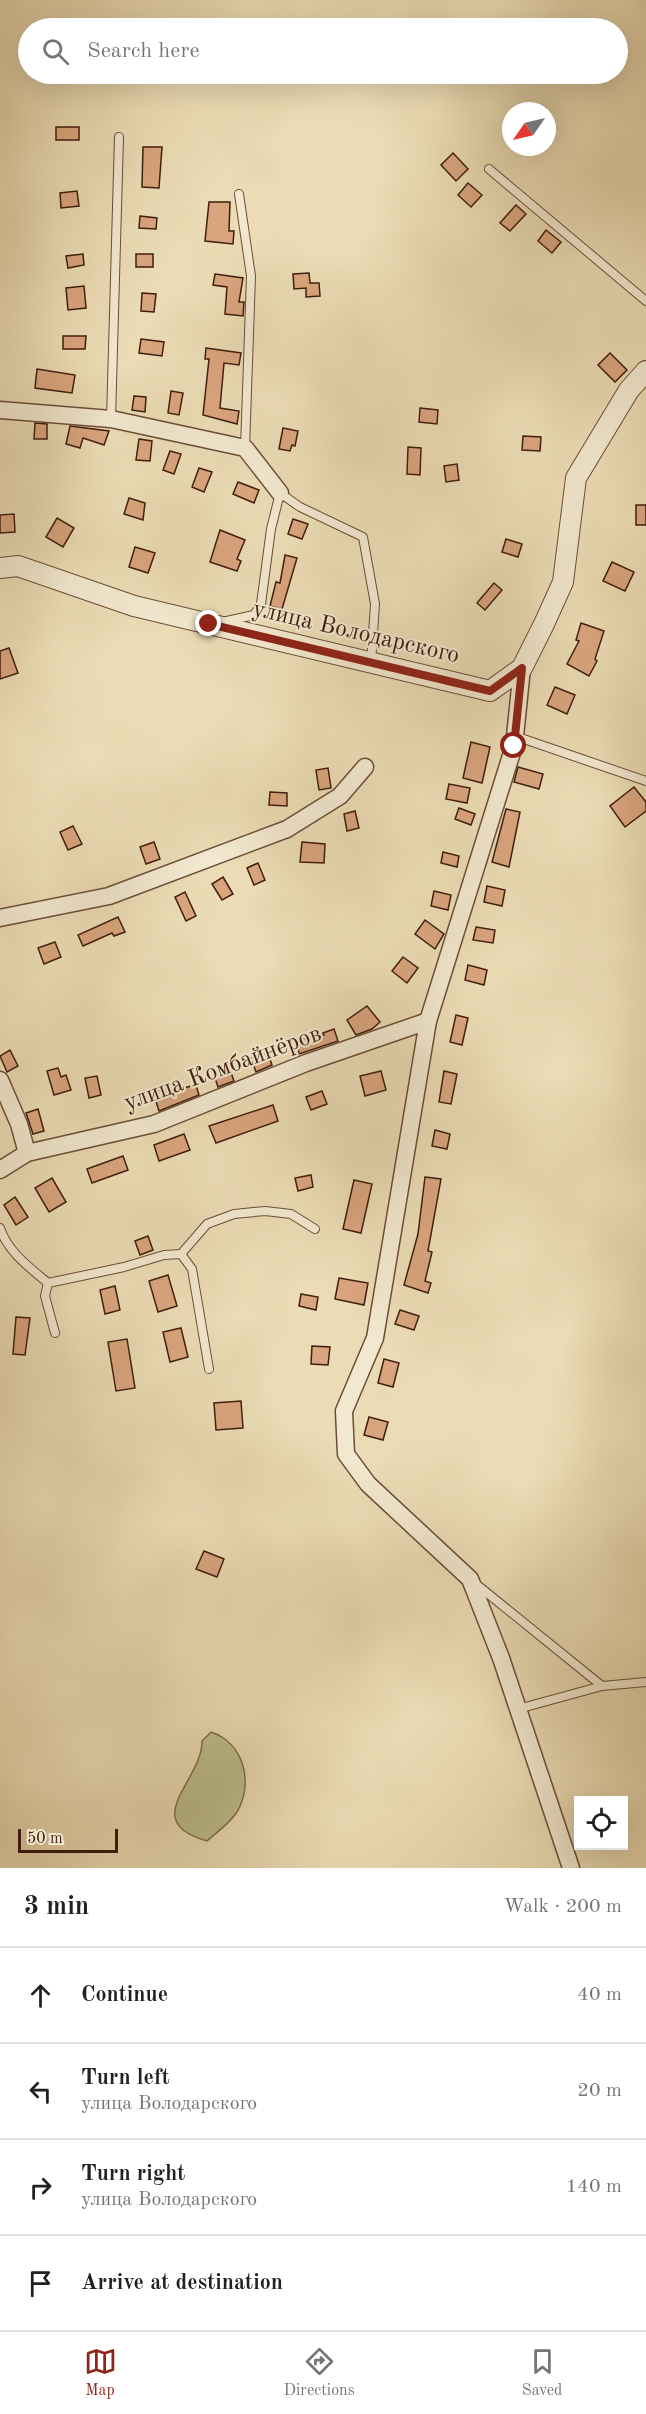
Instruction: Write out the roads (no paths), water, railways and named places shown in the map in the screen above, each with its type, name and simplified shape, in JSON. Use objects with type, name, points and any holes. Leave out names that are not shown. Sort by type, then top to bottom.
[{"type":"street","points":[[571,1868],[518,1708],[470,1579],[368,1484],[346,1454],[344,1411],[375,1338],[428,1022],[515,736],[522,668],[563,582],[576,478],[629,390],[646,371]]},
{"type":"street","points":[[0,410],[111,419],[245,448],[280,493]]},
{"type":"street","name":"улица Володарского","points":[[0,568],[18,566],[134,606],[490,691],[522,668]]},
{"type":"street","points":[[0,918],[109,896],[287,829],[340,796],[365,767]]},
{"type":"street","name":"улица Комбайнёров","points":[[0,1170],[27,1153],[154,1124],[306,1063],[428,1022]]},
{"type":"street","points":[[0,1080],[19,1124],[27,1153]]},
{"type":"street","points":[[0,1118],[19,1124]]},
{"type":"lane","points":[[111,419],[119,136]]},
{"type":"lane","points":[[489,170],[646,301]]},
{"type":"lane","points":[[239,194],[250,276],[245,448]]},
{"type":"lane","points":[[209,624],[254,615],[261,604],[271,529],[280,493],[300,507],[363,537],[375,604],[371,663]]},
{"type":"lane","points":[[515,736],[646,781]]},
{"type":"lane","points":[[48,1283],[124,1267],[155,1257],[181,1254],[207,1224],[234,1214],[265,1211],[291,1214],[315,1229]]},
{"type":"lane","points":[[0,1228],[1,1236],[48,1283]]},
{"type":"lane","points":[[181,1254],[192,1269],[209,1369]]},
{"type":"lane","points":[[48,1283],[45,1296],[55,1333]]},
{"type":"lane","points":[[470,1579],[602,1686]]},
{"type":"lane","points":[[518,1708],[602,1686],[646,1682]]}]
